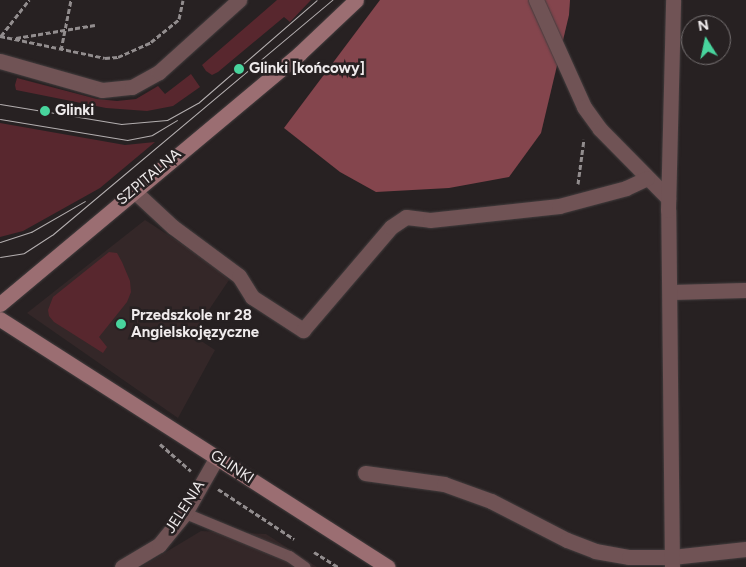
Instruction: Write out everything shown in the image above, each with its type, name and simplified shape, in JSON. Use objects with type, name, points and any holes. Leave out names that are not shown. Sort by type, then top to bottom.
[{"type":"street","points":[[0,62],[102,90],[132,87],[159,72],[239,0]]},
{"type":"street","name":"SZPITALNA","points":[[0,304],[133,190],[300,53],[356,0]]},
{"type":"street","points":[[536,0],[591,116],[647,178],[668,198]]},
{"type":"street","points":[[672,562],[668,198],[673,0]]},
{"type":"street","points":[[133,190],[173,227],[239,276],[252,297],[303,330],[391,227],[406,218],[440,219],[577,202],[626,188],[647,178]]},
{"type":"street","points":[[670,292],[746,290]]},
{"type":"street","name":"GLINKI","points":[[0,319],[388,567]]},
{"type":"street","name":"JELENIA","points":[[127,566],[159,545],[185,513],[217,457]]},
{"type":"street","points":[[365,473],[444,484],[491,501],[567,540],[596,551],[672,562],[746,549]]},
{"type":"lane","points":[[185,513],[289,556],[305,567]]},
{"type":"path","points":[[29,0],[1,36],[105,58],[136,51],[179,19],[182,0]]},
{"type":"path","points":[[61,50],[71,0]]},
{"type":"path","points":[[13,39],[95,25]]},
{"type":"path","points":[[577,202],[579,157],[591,116]]},
{"type":"path","points":[[211,485],[302,544]]},
{"type":"path","points":[[310,550],[338,567]]},
{"type":"shaded area","points":[[277,0],[311,0],[290,22],[284,17],[218,72],[212,75],[206,71],[202,65]]},
{"type":"shaded area","points":[[380,0],[570,0],[569,15],[541,133],[509,177],[449,188],[376,192],[340,172],[284,128]]},
{"type":"shaded area","points":[[191,74],[200,87],[173,106],[147,111],[106,108],[16,90],[15,85],[17,78],[97,99],[117,101],[136,99],[158,86],[165,94]]},
{"type":"shaded area","points":[[0,123],[125,145],[155,142],[100,188],[23,231],[0,237]]},
{"type":"shaded area","name":"Przedszkole nr 28 Angielskojęzyczne","points":[[145,220],[213,264],[229,280],[192,335],[215,350],[178,418],[27,313]]},
{"type":"shaded area","points":[[109,252],[117,253],[122,262],[130,281],[131,292],[127,302],[99,337],[107,347],[103,353],[54,322],[49,316],[48,310],[53,297]]},
{"type":"shaded area","points":[[201,531],[266,534],[317,567],[141,567]]},
{"type":"tram line","points":[[0,104],[121,124],[167,120],[198,103],[317,0]]},
{"type":"tram line","points":[[0,257],[24,253],[52,235],[332,0]]},
{"type":"tram line","points":[[0,119],[127,140],[152,135],[177,120]]},
{"type":"tram line","points":[[0,242],[31,232],[85,201]]},
{"type":"place","name":"Glinki [końcowy]","points":[[239,69]]},
{"type":"place","name":"Glinki","points":[[45,111]]},
{"type":"place","name":"Przedszkole nr 28 Angielskojęzyczne","points":[[121,324]]}]
